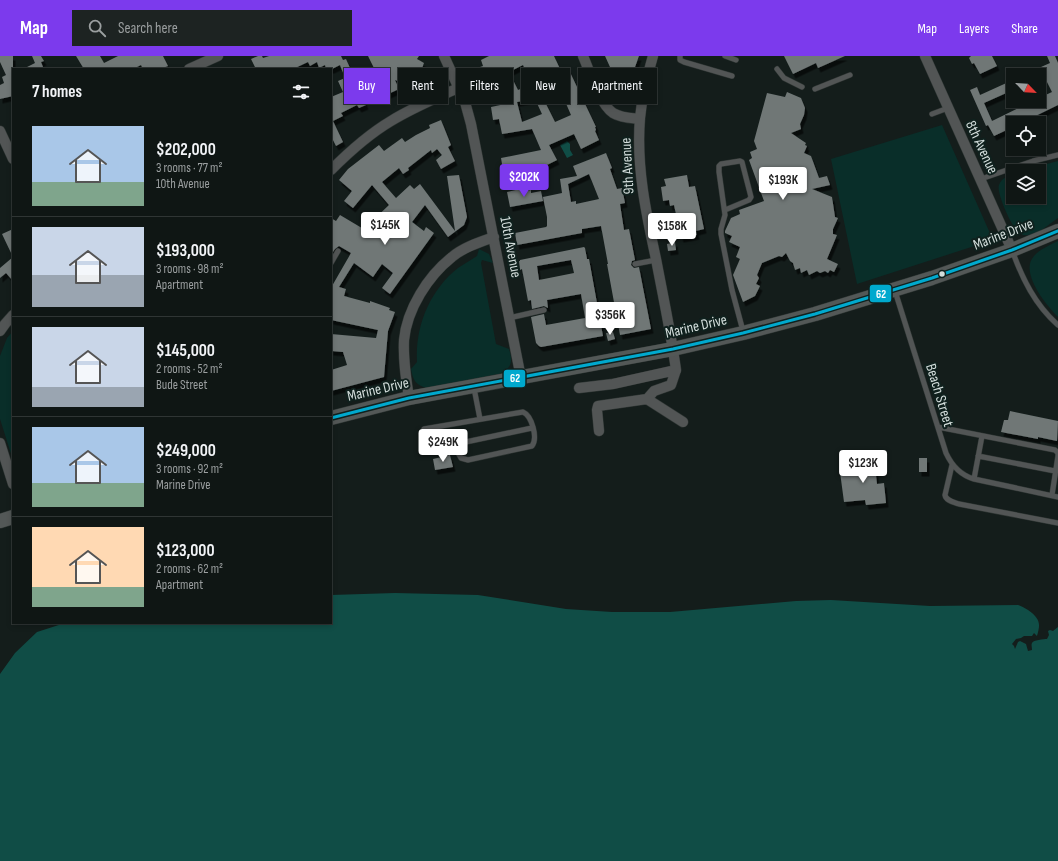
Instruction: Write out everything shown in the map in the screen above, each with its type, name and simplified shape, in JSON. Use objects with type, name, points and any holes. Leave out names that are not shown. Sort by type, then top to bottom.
[{"type":"main road","name":"Marine Drive","points":[[332,418],[409,398],[673,349],[743,333],[958,270],[1058,231]]},
{"type":"main road","points":[[0,521],[12,517]]},
{"type":"street","points":[[191,68],[218,56]]},
{"type":"street","name":"10th Avenue","points":[[444,56],[456,83]]},
{"type":"street","name":"9th Avenue","points":[[583,56],[606,106],[618,115],[640,119],[642,183],[676,370]]},
{"type":"street","points":[[640,119],[653,56]]},
{"type":"street","name":"8th Avenue","points":[[925,56],[1012,250]]},
{"type":"street","points":[[332,169],[350,152],[390,121],[456,89]]},
{"type":"street","name":"10th Avenue","points":[[466,104],[494,237],[504,309],[509,318],[521,378]]},
{"type":"street","points":[[0,131],[12,154],[0,157]]},
{"type":"street","points":[[409,398],[404,362],[404,340],[407,326],[430,280],[448,261],[466,248],[494,237]]},
{"type":"street","points":[[0,331],[12,316]]},
{"type":"street","points":[[579,388],[613,384],[676,370]]},
{"type":"street","points":[[599,432],[598,406],[647,399],[654,391],[671,385],[676,370]]},
{"type":"street","points":[[647,399],[683,422]]},
{"type":"street","points":[[0,443],[12,481]]},
{"type":"lane","points":[[680,56],[680,60],[684,62],[732,76]]},
{"type":"lane","points":[[726,56],[736,60]]},
{"type":"lane","points":[[777,69],[784,78],[802,87]]},
{"type":"lane","points":[[815,89],[850,75]]},
{"type":"lane","points":[[932,114],[948,108]]},
{"type":"lane","points":[[981,179],[1033,161],[1058,155]]},
{"type":"lane","points":[[725,210],[749,200],[751,197],[742,162],[740,161],[723,163],[719,168],[725,210],[725,218],[721,229],[721,234],[732,290],[743,333]]},
{"type":"lane","points":[[1012,250],[1032,294],[1058,325]]},
{"type":"lane","points":[[332,261],[338,251]]},
{"type":"lane","points":[[636,264],[656,260]]},
{"type":"lane","name":"Beach Street","points":[[894,290],[946,453],[952,465],[965,476],[974,479],[1058,497]]},
{"type":"lane","points":[[509,318],[544,310]]},
{"type":"lane","points":[[474,387],[480,419]]},
{"type":"lane","points":[[424,429],[525,413],[529,418],[532,428],[534,442],[532,446],[468,460],[461,458],[457,451],[460,444],[464,442],[532,428]]},
{"type":"lane","points":[[938,427],[1055,450],[1058,454],[1052,495]]},
{"type":"lane","points":[[974,479],[982,436]]},
{"type":"lane","points":[[978,456],[1055,472]]},
{"type":"lane","points":[[952,465],[945,495],[947,499],[959,504],[1058,523]]},
{"type":"shaded area","points":[[942,125],[993,240],[857,284],[831,159]]},
{"type":"shaded area","points":[[567,141],[570,144],[570,150],[573,155],[567,158],[560,145]]},
{"type":"shaded area","points":[[1058,161],[1058,218],[1036,233],[1027,235],[1021,234],[1014,228],[1008,216],[1000,194],[999,185],[1006,178],[1006,204],[1046,204],[1046,164]]},
{"type":"shaded area","points":[[1058,241],[1058,317],[1047,305],[1036,288],[1030,271],[1030,263],[1034,256],[1042,249]]},
{"type":"shaded area","points":[[479,249],[489,254],[493,263],[482,260],[481,263],[496,344],[509,349],[511,361],[509,367],[499,374],[426,388],[419,385],[415,381],[411,369],[417,362],[419,335],[426,310],[432,298],[448,277],[458,268],[477,256]]},
{"type":"shaded area","points":[[12,332],[12,457],[0,419],[0,356],[7,338]]},
{"type":"shaded area","points":[[395,593],[478,595],[566,609],[612,612],[670,612],[796,601],[831,600],[930,606],[1018,605],[1028,610],[1035,616],[1039,622],[1039,627],[1037,636],[1034,633],[1032,636],[1024,636],[1016,639],[1012,644],[1015,649],[1020,641],[1026,644],[1028,651],[1032,650],[1033,642],[1047,639],[1049,635],[1048,631],[1053,631],[1058,627],[1058,861],[0,861],[0,674],[15,653],[37,632],[62,624],[332,624],[332,595]]},
{"type":"building","points":[[0,56],[13,56],[12,96],[0,99],[0,85],[4,83],[2,77],[6,75],[0,62]]},
{"type":"building","points":[[32,56],[41,56],[44,61],[41,62],[43,67],[41,68],[25,68],[35,63]]},
{"type":"building","points":[[76,56],[100,56],[104,63],[118,56],[163,56],[168,66],[163,68],[142,68],[141,65],[135,68],[83,68]]},
{"type":"building","points":[[258,56],[262,56],[263,58],[269,56],[341,56],[343,60],[346,59],[350,68],[344,68],[344,75],[340,65],[332,69],[326,68],[325,65],[319,68],[317,62],[310,66],[308,62],[295,68],[256,68],[251,59]]},
{"type":"building","points":[[368,56],[419,56],[417,59],[424,63],[422,68],[398,68],[398,81],[395,80],[398,89],[390,93],[390,68],[374,68]]},
{"type":"building","points":[[489,56],[554,56],[560,68],[524,68],[523,65],[513,70],[513,68],[480,68],[483,66],[481,60]]},
{"type":"building","points":[[605,56],[639,56],[635,67],[633,68],[610,68]]},
{"type":"building","points":[[784,56],[845,56],[818,68],[816,63],[793,74]]},
{"type":"building","points":[[971,56],[992,56],[997,66],[980,74],[974,63],[972,64],[969,58]]},
{"type":"building","points":[[1047,56],[1055,56],[1058,63],[1058,105],[1035,116],[1006,116],[1006,130],[994,136],[988,125],[986,126],[970,90],[977,87],[980,95],[1006,83],[1006,93],[984,103],[992,121],[1019,108],[1046,108],[1046,95],[1052,92],[1046,80],[1046,68],[1039,68],[1050,63]]},
{"type":"building","points":[[570,72],[578,89],[578,104],[585,104],[596,127],[595,131],[599,140],[581,149],[574,134],[549,145],[557,160],[543,167],[544,169],[504,176],[501,158],[541,150],[532,129],[502,134],[499,119],[493,120],[491,107],[513,104],[513,80],[518,90],[521,89],[521,101],[517,102],[522,122],[542,114],[537,104],[546,104],[555,122],[571,115],[566,104],[570,104]]},
{"type":"building","points":[[344,78],[344,104],[366,105],[359,108],[357,105],[341,113],[343,116],[333,121],[343,142],[336,146],[332,138],[332,97],[343,92],[338,81]]},
{"type":"building","points":[[787,92],[801,98],[805,108],[800,124],[801,129],[791,133],[806,143],[805,145],[807,146],[804,153],[811,156],[819,178],[827,176],[830,185],[812,189],[832,197],[835,217],[838,218],[833,229],[833,234],[837,235],[827,259],[838,264],[834,272],[830,270],[828,273],[825,271],[820,273],[817,271],[809,275],[807,270],[801,273],[800,268],[795,270],[793,263],[790,261],[786,253],[782,257],[779,256],[762,263],[757,275],[759,278],[756,284],[760,286],[755,296],[743,302],[733,275],[740,259],[736,257],[740,247],[729,242],[732,236],[725,233],[725,231],[731,218],[740,214],[739,210],[764,201],[749,160],[752,158],[750,152],[757,149],[754,141],[767,93],[785,97]]},
{"type":"building","points":[[441,120],[451,145],[448,147],[455,161],[441,169],[436,160],[442,155],[437,149],[432,153],[431,150],[408,168],[409,170],[403,174],[399,168],[382,182],[396,198],[410,185],[414,189],[420,184],[455,231],[447,176],[459,175],[467,217],[464,225],[448,237],[425,205],[412,222],[424,231],[426,227],[434,233],[390,294],[382,288],[393,273],[382,264],[373,277],[354,263],[339,287],[346,289],[344,296],[370,303],[370,301],[390,308],[389,310],[395,312],[388,331],[384,377],[332,391],[332,370],[347,365],[343,352],[332,351],[332,334],[376,338],[378,330],[332,320],[332,286],[351,253],[339,246],[332,254],[332,219],[336,221],[340,215],[377,237],[381,232],[370,223],[389,205],[372,185],[353,208],[344,201],[352,191],[339,180],[348,169],[379,145],[384,151],[402,138],[405,142],[430,128],[429,125]]},
{"type":"building","points":[[606,153],[612,168],[610,169],[617,189],[622,188],[625,203],[620,204],[624,230],[629,229],[635,260],[632,261],[631,265],[634,268],[639,267],[651,329],[620,335],[601,226],[582,229],[582,233],[517,245],[515,233],[547,226],[547,217],[543,197],[562,193],[560,179],[577,176],[573,166]],"holes":[[[589,174],[599,199],[576,204],[576,201],[571,202],[568,184]]]},
{"type":"building","points":[[687,175],[689,187],[695,186],[704,229],[696,231],[697,235],[681,238],[674,205],[670,206],[669,200],[663,201],[661,187],[666,186],[664,179]]},
{"type":"building","points":[[520,189],[521,192],[531,190],[531,193],[541,191],[543,201],[510,207],[507,192]]},
{"type":"building","points":[[12,229],[12,255],[2,234]]},
{"type":"building","points":[[675,242],[676,250],[668,251],[667,244]]},
{"type":"building","points":[[584,247],[587,259],[589,259],[603,336],[541,347],[539,346],[536,343],[531,317],[544,314],[546,325],[585,318],[581,294],[547,300],[548,308],[544,306],[532,309],[531,300],[528,301],[522,269],[520,270],[520,260]],"holes":[[[571,260],[574,273],[539,280],[537,266]]]},
{"type":"building","points":[[12,258],[12,280],[6,273],[0,278],[0,268]]},
{"type":"building","points":[[613,332],[615,339],[608,341],[606,333]]},
{"type":"building","points":[[1010,411],[1058,421],[1057,441],[1001,432],[1004,420],[1008,420]]},
{"type":"building","points":[[450,455],[453,467],[435,470],[433,459]]},
{"type":"building","points":[[872,457],[872,466],[875,466],[877,484],[884,483],[886,503],[866,505],[865,500],[844,502],[840,472],[858,468],[857,458]]},
{"type":"building","points":[[919,458],[927,458],[927,472],[919,472]]},
{"type":"transit line","name":"62","points":[[332,418],[409,398],[673,349],[743,333],[815,314],[932,278],[1012,250],[1058,231]]}]
